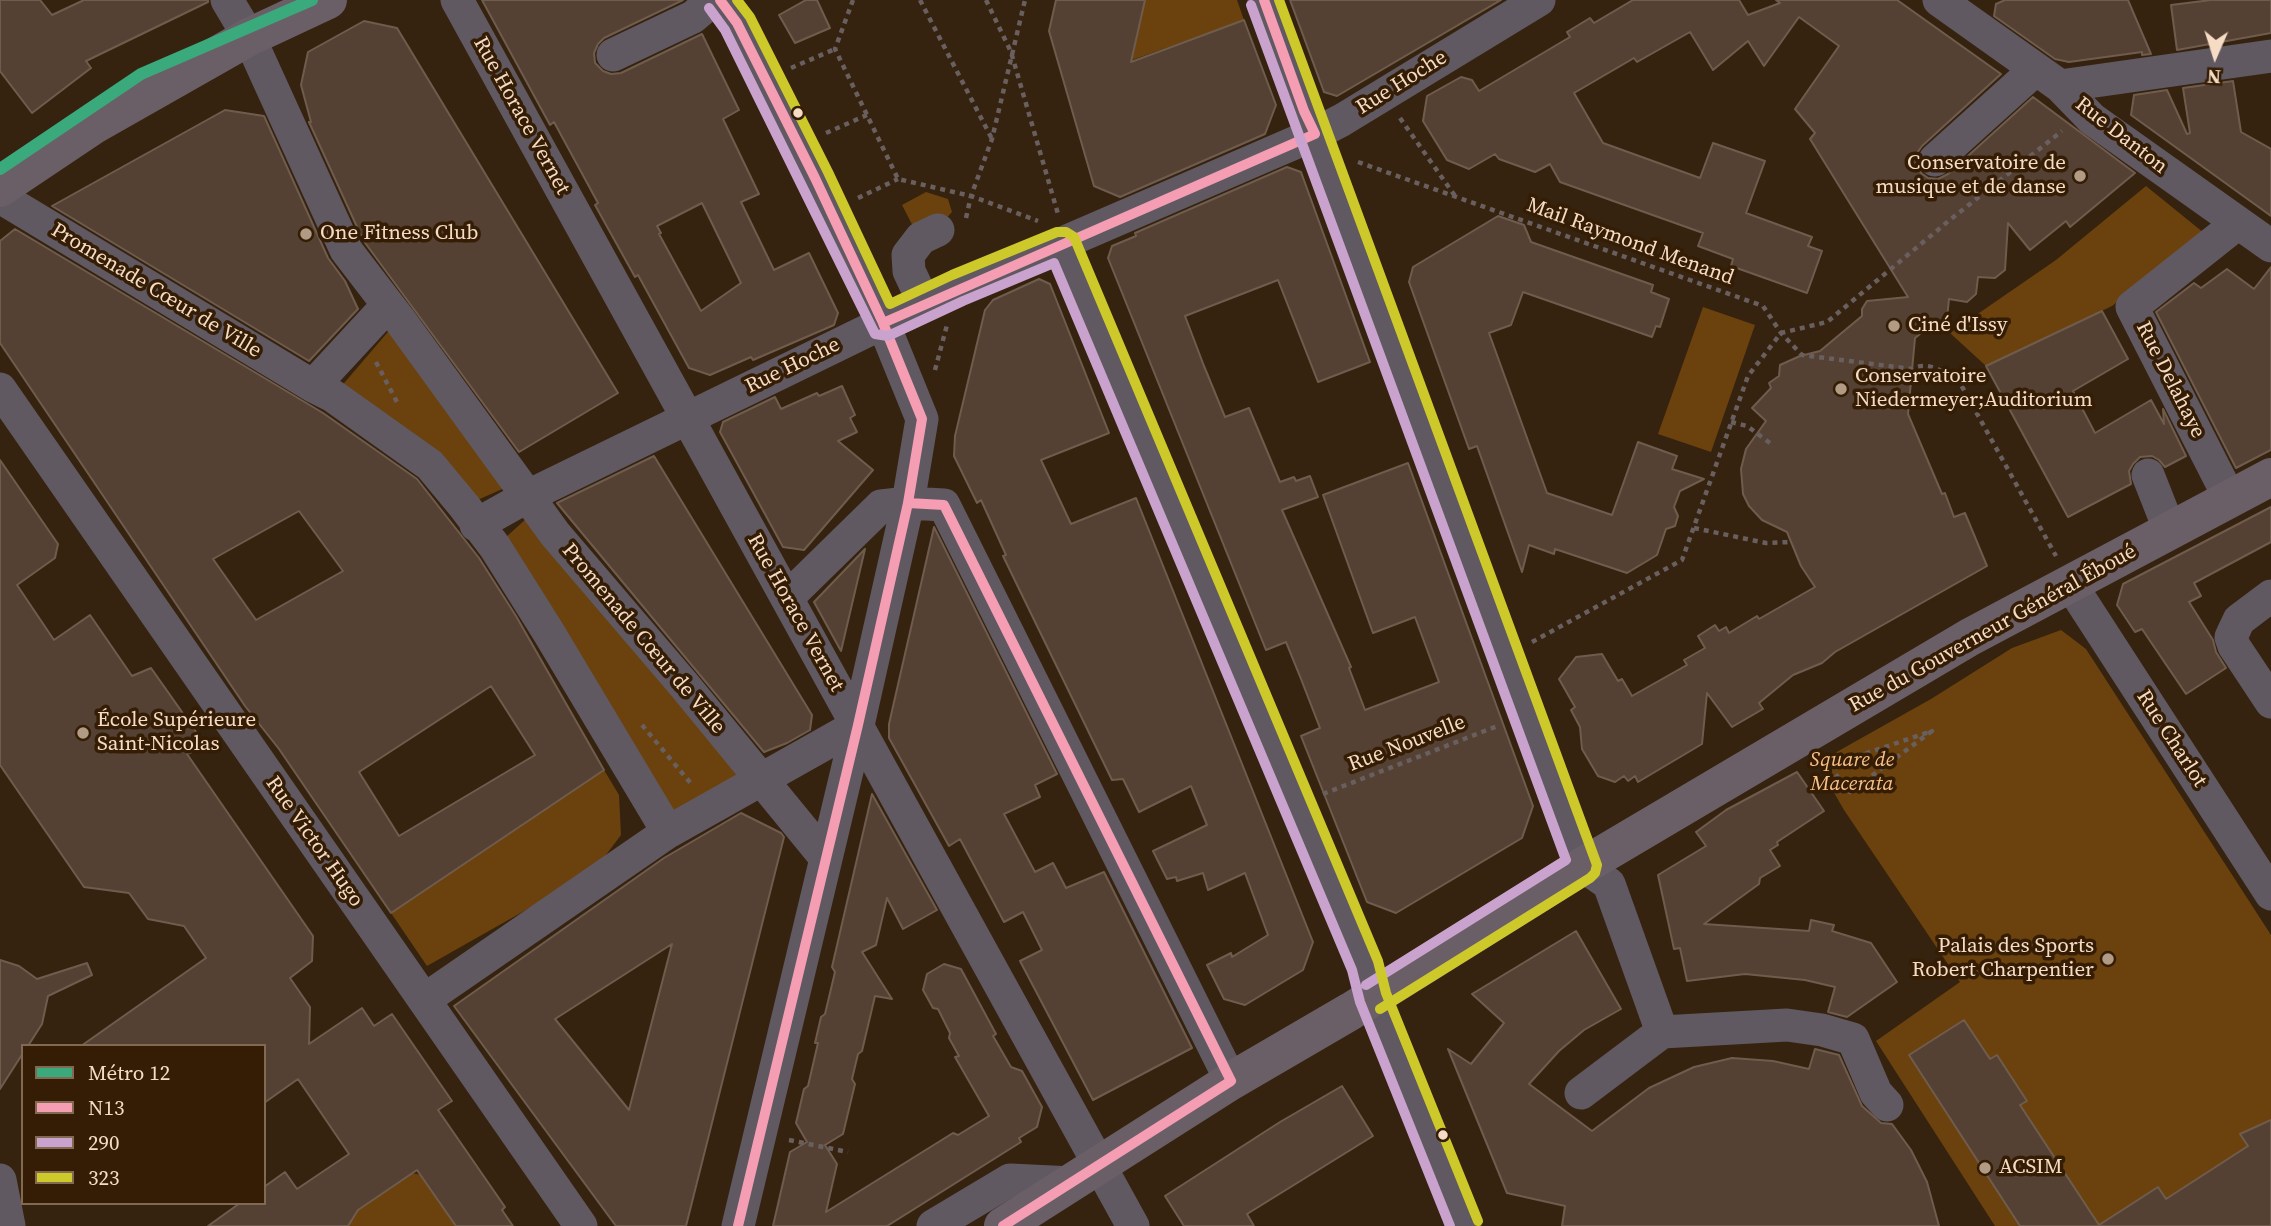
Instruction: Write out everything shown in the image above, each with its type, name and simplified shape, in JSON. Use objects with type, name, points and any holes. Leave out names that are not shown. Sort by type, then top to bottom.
[{"type":"main road","points":[[0,188],[94,125],[249,37],[328,0]]},
{"type":"main road","name":"Rue du Gouverneur Général Éboué","points":[[1003,1226],[1231,1081],[1373,997],[1583,866],[1970,637],[2271,477]]},
{"type":"street","name":"Promenade Cœur de Ville","points":[[227,0],[249,37],[346,250],[555,534],[825,857]]},
{"type":"street","name":"Rue Horace Vernet","points":[[457,0],[858,725],[1086,1174],[1133,1226]]},
{"type":"street","points":[[614,55],[693,17],[713,0]]},
{"type":"street","points":[[720,0],[737,23],[831,212],[883,323],[922,419],[908,503],[858,725],[738,1226]]},
{"type":"street","points":[[1264,0],[1583,866],[1609,884],[1662,1032]]},
{"type":"street","name":"Rue Hoche","points":[[687,417],[1062,237],[1315,134],[1539,0]]},
{"type":"street","name":"Rue Danton","points":[[1948,2],[2048,78],[2085,114],[2271,246]]},
{"type":"street","points":[[1935,160],[2048,78],[2271,56]]},
{"type":"street","name":"Promenade Cœur de Ville","points":[[0,197],[313,386],[334,396],[430,465],[495,547],[550,633],[668,832]]},
{"type":"street","name":"Rue Delahaye","points":[[2230,499],[2132,307],[2238,223]]},
{"type":"street","points":[[924,303],[908,271],[908,255],[921,238],[951,226]]},
{"type":"street","points":[[1062,237],[1365,967],[1373,997],[1465,1226]]},
{"type":"street","points":[[313,386],[388,305]]},
{"type":"street","name":"Rue Victor Hugo","points":[[0,389],[581,1226]]},
{"type":"street","points":[[476,525],[527,496],[687,417]]},
{"type":"street","points":[[2148,475],[2170,531]]},
{"type":"street","points":[[787,598],[881,506],[908,503],[944,505],[1231,1081]]},
{"type":"street","name":"Rue Charlot","points":[[2071,585],[2271,894]]},
{"type":"street","points":[[2271,596],[2239,620],[2231,637],[2234,646],[2271,702]]},
{"type":"street","points":[[424,1000],[668,832],[858,725]]},
{"type":"street","points":[[1581,1093],[1662,1032],[1787,1025],[1822,1030],[1853,1039],[1876,1093],[1887,1105]]},
{"type":"street","points":[[933,1226],[1010,1180],[1086,1174]]},
{"type":"street","points":[[0,1180],[9,1226]]},
{"type":"path","points":[[766,80],[835,49],[853,0]]},
{"type":"path","points":[[920,0],[992,139]]},
{"type":"path","points":[[986,0],[1011,52],[1062,237]]},
{"type":"path","points":[[951,226],[971,196],[992,139],[1025,0]]},
{"type":"path","points":[[835,49],[898,178]]},
{"type":"path","points":[[1394,110],[1455,197]]},
{"type":"path","points":[[1506,656],[1682,560],[1748,376],[1781,333],[1827,323],[2008,173],[2085,114]]},
{"type":"path","points":[[798,145],[867,115]]},
{"type":"path","name":"Mail Raymond Menand","points":[[1350,159],[1763,306],[1781,333],[1802,355],[1912,369],[1920,365],[1937,368],[1959,383],[2071,585]]},
{"type":"path","points":[[831,212],[898,178],[971,196],[1062,237]]},
{"type":"path","points":[[922,419],[957,288]]},
{"type":"path","points":[[361,334],[401,408]]},
{"type":"path","points":[[1731,422],[1747,426],[1774,446]]},
{"type":"path","points":[[1694,528],[1766,543],[1791,542]]},
{"type":"path","name":"Rue Nouvelle","points":[[1298,804],[1528,715]]},
{"type":"path","points":[[1810,733],[1829,766],[1850,792],[1931,731],[1829,766]]},
{"type":"path","points":[[760,1135],[848,1152]]},
{"type":"green space","points":[[1145,0],[1237,0],[1244,20],[1132,60]]},
{"type":"green space","points":[[2146,186],[2204,233],[2112,306],[1986,366],[1950,333],[2056,260]]},
{"type":"green space","points":[[926,192],[948,199],[952,212],[940,225],[917,234],[902,205]]},
{"type":"green space","points":[[1703,307],[1755,325],[1711,452],[1658,434]]},
{"type":"green space","points":[[399,319],[518,482],[464,506],[333,396]]},
{"type":"green space","points":[[537,509],[762,779],[668,832],[495,547]]},
{"type":"green space","name":"Palais des Sports Robert Charpentier","points":[[2061,630],[2086,649],[2271,935],[2271,1226],[1995,1226],[1876,1041],[1960,982],[1844,810],[1817,763],[1931,699],[2012,648]]},
{"type":"green space","points":[[604,770],[619,795],[621,835],[593,872],[427,966],[391,913]]},
{"type":"green space","points":[[412,1173],[421,1175],[456,1226],[348,1226],[354,1213]]},
{"type":"building","points":[[0,0],[40,0],[52,15],[84,0],[208,2],[86,61],[91,68],[32,113],[0,71]]},
{"type":"building","points":[[482,0],[683,0],[604,38],[594,53],[595,63],[603,71],[621,73],[702,34],[739,110],[723,119],[759,194],[741,202],[774,270],[809,253],[838,313],[834,325],[753,360],[751,357],[710,375],[689,368],[638,275],[635,277],[595,205],[598,203],[554,122],[550,125]],"holes":[[[702,203],[741,283],[701,311],[657,226]]]},
{"type":"building","points":[[806,0],[817,0],[830,28],[795,43],[779,15]]},
{"type":"building","points":[[1056,0],[1145,0],[1131,62],[1244,20],[1276,105],[1265,134],[1120,197],[1094,186],[1049,31]]},
{"type":"building","points":[[1290,0],[1501,0],[1337,96],[1324,92]]},
{"type":"building","points":[[1633,0],[1739,0],[1748,15],[1780,3],[1776,0],[1897,0],[2001,74],[1922,146],[1917,153],[1916,163],[1921,173],[1928,178],[1938,179],[1948,174],[2033,97],[2135,173],[2070,227],[2066,221],[2030,250],[2008,223],[2005,270],[1995,278],[1978,277],[1976,294],[1967,302],[1949,299],[1947,318],[1937,325],[1931,325],[1915,338],[1908,414],[1942,494],[1945,493],[1954,517],[1965,513],[1987,566],[1835,652],[1822,663],[1793,675],[1759,703],[1763,709],[1732,727],[1707,693],[1702,744],[1638,782],[1635,776],[1628,781],[1624,776],[1615,782],[1598,776],[1582,749],[1580,727],[1571,710],[1575,707],[1559,679],[1576,657],[1602,654],[1618,681],[1622,679],[1632,696],[1687,665],[1684,660],[1705,648],[1698,636],[1715,625],[1719,631],[1726,627],[1729,633],[1815,587],[1801,566],[1787,532],[1762,520],[1749,506],[1743,494],[1741,469],[1746,449],[1766,421],[1752,408],[1771,388],[1769,383],[1779,376],[1780,365],[1820,351],[1862,316],[1862,309],[1867,301],[1908,297],[1810,139],[1815,133],[1795,109],[1839,46],[1799,17],[1764,66],[1748,41],[1713,70],[1690,32],[1637,62],[1634,58],[1574,93],[1603,143],[1700,178],[1713,143],[1765,161],[1746,213],[1812,237],[1808,246],[1822,251],[1807,293],[1731,266],[1733,259],[1698,246],[1703,233],[1560,182],[1550,164],[1535,172],[1499,159],[1495,154],[1469,169],[1447,160],[1423,121],[1427,96],[1461,77],[1472,80],[1479,91],[1570,37],[1567,32],[1590,18],[1594,23]]},
{"type":"building","points":[[2005,0],[2128,0],[2151,54],[2142,55],[2142,52],[2069,62],[2055,59],[1994,16],[1996,4]]},
{"type":"building","points":[[2211,0],[2271,0],[2271,33],[2177,50],[2171,5]]},
{"type":"building","points":[[364,21],[397,28],[618,393],[519,452],[363,240],[309,122],[301,85],[308,52]]},
{"type":"building","points":[[2233,81],[2241,132],[2271,149],[2271,216],[2131,115],[2134,95],[2167,90],[2187,134],[2190,133],[2183,88]]},
{"type":"building","points":[[225,110],[264,116],[328,258],[345,281],[358,309],[309,361],[52,206]]},
{"type":"building","points":[[1287,167],[1301,172],[1370,362],[1318,382],[1278,280],[1185,316],[1204,366],[1225,417],[1249,408],[1280,482],[1294,477],[1296,481],[1310,476],[1318,497],[1282,510],[1351,667],[1349,668],[1365,710],[1439,682],[1415,617],[1373,633],[1323,495],[1408,463],[1533,806],[1522,838],[1396,913],[1367,902],[1301,736],[1320,728],[1301,679],[1286,642],[1266,650],[1108,258],[1112,246],[1136,236],[1135,233]]},
{"type":"building","points":[[1498,216],[1524,225],[1531,242],[1653,285],[1651,292],[1669,299],[1660,327],[1656,326],[1652,337],[1523,292],[1511,325],[1489,333],[1547,493],[1612,515],[1638,442],[1677,456],[1672,469],[1704,479],[1680,491],[1674,507],[1678,516],[1675,526],[1666,529],[1657,555],[1627,573],[1555,549],[1554,554],[1529,545],[1522,572],[1477,446],[1469,449],[1409,282],[1413,267]]},
{"type":"building","points":[[15,229],[323,413],[417,479],[479,558],[516,616],[604,770],[391,913],[279,749],[245,706],[0,343],[0,241]],"holes":[[[299,511],[343,571],[256,620],[213,559]],[[491,686],[535,755],[399,836],[359,772]]]},
{"type":"building","points":[[2271,267],[2271,450],[2236,468],[2156,312],[2194,283],[2201,288],[2227,269],[2254,289]]},
{"type":"building","points":[[1039,279],[1050,284],[1109,433],[1041,460],[1071,524],[1136,498],[1313,942],[1303,970],[1245,1005],[1224,999],[1207,965],[1231,953],[1232,957],[1268,935],[1245,873],[1208,890],[1203,873],[1177,881],[1176,877],[1167,879],[1153,851],[1207,825],[1191,786],[1139,812],[1123,779],[1112,780],[1003,556],[1006,555],[981,500],[977,503],[954,456],[955,436],[985,310],[993,300]]},
{"type":"building","points":[[2102,311],[2128,359],[2073,391],[2095,433],[2151,400],[2164,424],[2163,409],[2186,456],[2165,467],[2152,456],[2140,457],[2129,471],[2131,484],[2068,517],[1986,366]]},
{"type":"building","points":[[842,386],[855,415],[850,418],[857,432],[838,441],[873,470],[804,550],[783,547],[720,432],[723,422],[775,397],[781,409],[817,393],[819,396]]},
{"type":"building","points":[[654,456],[812,715],[810,730],[787,743],[764,752],[557,503]]},
{"type":"building","points":[[0,460],[58,544],[55,558],[17,585],[54,640],[90,615],[132,676],[151,668],[206,746],[187,754],[313,936],[312,961],[290,978],[310,1007],[309,1044],[362,1008],[374,1026],[392,1014],[452,1101],[438,1110],[505,1207],[502,1210],[513,1226],[456,1226],[417,1170],[358,1210],[348,1226],[208,1226],[237,1205],[266,1205],[266,1186],[285,1172],[297,1189],[349,1154],[298,1079],[266,1102],[266,1044],[84,1044],[206,958],[184,926],[148,919],[129,893],[84,887],[0,765]]},
{"type":"building","points":[[2271,507],[2271,542],[2194,583],[2201,596],[2189,602],[2213,640],[2216,652],[2226,668],[2186,694],[2142,629],[2135,632],[2117,605],[2123,584]]},
{"type":"building","points":[[934,527],[1057,774],[1035,785],[1040,797],[1004,814],[1035,872],[1053,863],[1066,888],[1104,872],[1192,1048],[1093,1100],[1020,961],[1042,950],[1023,912],[1004,922],[960,839],[949,846],[889,738],[889,724]]},
{"type":"building","points":[[865,549],[841,651],[814,602]]},
{"type":"building","points":[[1797,772],[1824,811],[1777,842],[1778,845],[1770,850],[1780,866],[1760,878],[1759,884],[1704,924],[1809,931],[1811,920],[1834,925],[1832,931],[1871,943],[1897,982],[1847,1017],[1828,1012],[1835,987],[1805,980],[1745,974],[1687,981],[1680,948],[1674,949],[1658,875],[1706,846],[1696,832],[1726,810]]},
{"type":"building","points":[[872,794],[937,910],[903,929],[887,898],[876,945],[862,952],[892,999],[875,996],[862,1051],[858,1054],[852,1079],[855,1084],[843,1134],[825,1145],[837,1164],[826,1212],[953,1133],[958,1135],[989,1116],[955,1057],[959,1056],[938,1009],[933,1008],[923,990],[927,974],[944,964],[961,969],[1011,1067],[1022,1071],[1042,1107],[1037,1127],[1019,1138],[1021,1142],[887,1226],[773,1226],[790,1152],[807,1142],[796,1123],[804,1089],[808,1086],[821,1017],[825,1014],[835,972],[832,967]]},
{"type":"building","points":[[741,813],[784,837],[686,1226],[616,1226],[454,1006],[664,858]],"holes":[[[672,944],[629,1110],[555,1019]]]},
{"type":"building","points":[[1576,931],[1621,1009],[1584,1030],[1559,1051],[1529,1084],[1592,1131],[1649,1088],[1694,1067],[1732,1058],[1773,1061],[1809,1069],[1815,1049],[1839,1055],[1862,1106],[1881,1123],[1892,1124],[1911,1150],[1927,1182],[1939,1226],[1562,1226],[1565,1206],[1507,1193],[1448,1049],[1471,1064],[1504,1023],[1472,994]]},
{"type":"building","points":[[0,960],[19,966],[37,979],[87,963],[92,975],[48,996],[42,1024],[29,1044],[21,1044],[21,1056],[0,1089]]},
{"type":"building","points":[[1964,1020],[1990,1059],[1997,1055],[2027,1101],[2020,1105],[2099,1225],[2158,1187],[2166,1199],[2248,1146],[2240,1134],[2271,1120],[2271,1226],[2020,1226],[1909,1055]]},
{"type":"building","points":[[1342,1086],[1373,1136],[1247,1214],[1254,1226],[1184,1226],[1165,1196],[1280,1122]]},
{"type":"metro line","name":"12","points":[[0,169],[141,74],[312,0]]},
{"type":"transit line","name":"N13","points":[[720,0],[737,23],[815,178],[883,323],[922,419],[908,503],[858,725],[738,1226]]},
{"type":"transit line","name":"323","points":[[737,0],[750,17],[828,172],[890,304],[1057,232],[1066,232],[1074,237],[1378,961],[1386,993],[1478,1221]]},
{"type":"transit line","name":"N13","points":[[883,323],[1315,134],[1264,0]]},
{"type":"transit line","name":"323","points":[[1279,0],[1597,865],[1590,878],[1380,1009]]},
{"type":"transit line","name":"290","points":[[1251,5],[1566,860],[1366,985]]},
{"type":"transit line","name":"290","points":[[709,8],[725,30],[875,334],[888,336],[1054,263],[1352,970],[1360,1002],[1450,1226]]},
{"type":"transit line","name":"N13","points":[[908,503],[944,505],[1231,1081],[1003,1226]]},
{"type":"place","name":"Conservatoire de musique et de danse","points":[[2080,176]]},
{"type":"place","name":"One Fitness Club","points":[[306,234]]},
{"type":"place","name":"Ciné d'Issy","points":[[1894,326]]},
{"type":"place","name":"Conservatoire Niedermeyer;Auditorium","points":[[1841,389]]},
{"type":"place","name":"École Supérieure Saint-Nicolas","points":[[83,733]]},
{"type":"place","name":"Palais des Sports Robert Charpentier","points":[[2108,959]]},
{"type":"place","name":"ACSIM","points":[[1985,1168]]},
{"type":"park label","name":"Square de Macerata","points":[[1852,773]]}]
